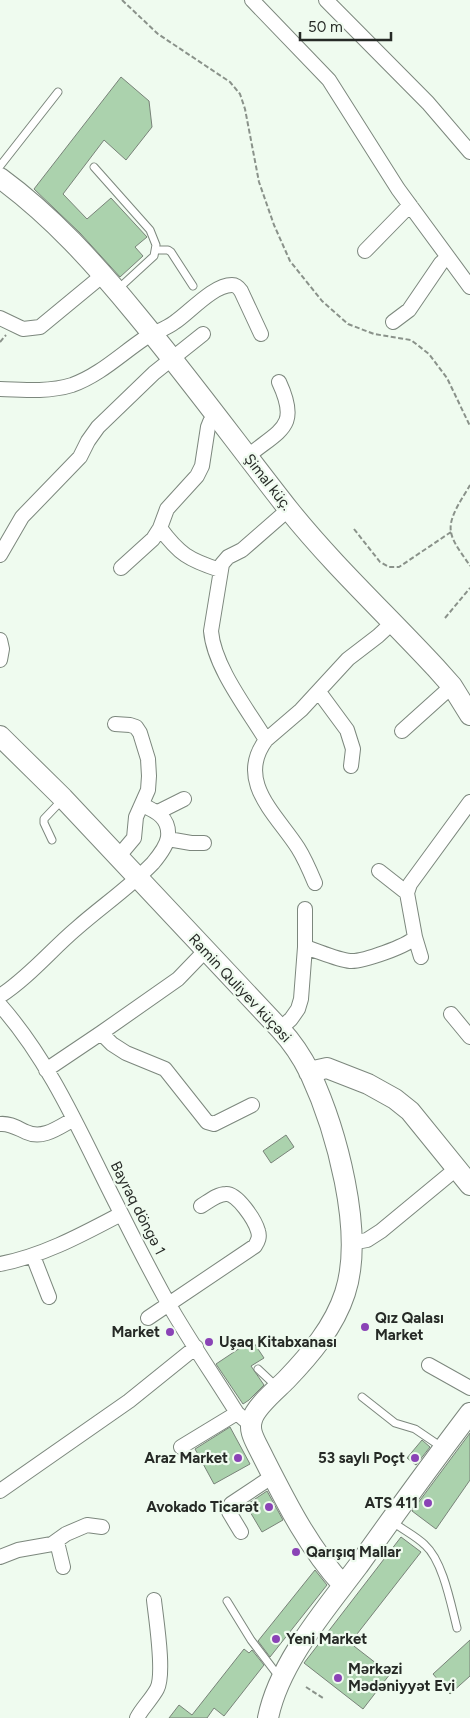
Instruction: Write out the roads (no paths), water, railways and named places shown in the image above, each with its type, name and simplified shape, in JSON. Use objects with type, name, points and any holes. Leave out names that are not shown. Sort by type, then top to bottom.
[{"type":"street","points":[[252,0],[329,80],[398,189],[470,287]]},
{"type":"street","points":[[332,2],[428,103],[470,152]]},
{"type":"street","name":"Şimal küç.","points":[[0,178],[26,197],[52,220],[103,275],[173,358],[289,509],[330,557],[452,686],[470,715]]},
{"type":"street","points":[[365,251],[410,205]]},
{"type":"street","points":[[393,322],[409,310],[441,262],[448,256]]},
{"type":"street","points":[[0,318],[23,329],[40,327],[103,275]]},
{"type":"street","points":[[0,389],[55,388],[71,385],[88,378],[152,334],[163,330],[177,321],[209,294],[231,285],[241,291],[260,334]]},
{"type":"street","points":[[0,555],[22,517],[74,464],[98,428],[133,392],[203,334]]},
{"type":"street","points":[[248,456],[281,430],[286,423],[289,409],[279,382]]},
{"type":"street","points":[[120,568],[153,539],[160,528],[167,509],[197,476],[202,466],[208,427],[217,415]]},
{"type":"street","points":[[266,740],[223,669],[212,642],[211,631],[222,564],[228,557],[242,550],[289,509]]},
{"type":"street","points":[[160,528],[172,544],[186,556],[199,564],[220,570]]},
{"type":"street","points":[[315,883],[299,849],[263,799],[256,783],[254,772],[257,761],[266,740],[301,710],[348,659],[393,622]]},
{"type":"street","points":[[0,640],[2,649],[0,660]]},
{"type":"street","points":[[402,731],[452,686]]},
{"type":"street","points":[[319,692],[347,730],[353,750],[351,766]]},
{"type":"street","points":[[116,724],[136,727],[144,743],[148,759],[149,776],[148,790],[136,817],[134,838],[118,857]]},
{"type":"street","name":"Ramin Quliyev küçəsi","points":[[0,736],[63,798],[280,1029],[295,1047],[310,1072],[324,1107],[339,1152],[348,1198],[351,1243],[347,1284],[336,1313],[324,1336],[258,1410],[244,1417]]},
{"type":"street","points":[[158,812],[184,799]]},
{"type":"street","points":[[0,996],[11,989],[79,926],[138,878],[154,862],[168,839],[168,829],[158,812],[142,805]]},
{"type":"street","points":[[421,957],[415,937],[407,894],[410,884],[467,812]]},
{"type":"street","points":[[168,839],[204,843]]},
{"type":"street","points":[[379,871],[407,894]]},
{"type":"street","points":[[280,1029],[298,1009],[301,999],[306,947],[306,909]]},
{"type":"street","points":[[306,947],[350,961],[360,960],[403,946],[415,937]]},
{"type":"street","points":[[46,1070],[178,979],[205,951]]},
{"type":"street","name":"Bayraq döngə 1","points":[[0,1005],[20,1029],[74,1119],[168,1303],[244,1417]]},
{"type":"street","points":[[451,1014],[470,1037]]},
{"type":"street","points":[[101,1033],[112,1044],[126,1052],[165,1069],[207,1122],[214,1124],[252,1104]]},
{"type":"street","points":[[310,1072],[327,1068],[368,1084],[395,1099],[410,1111],[470,1185]]},
{"type":"street","points":[[0,1124],[9,1124],[28,1134],[39,1135],[51,1132],[74,1119]]},
{"type":"street","points":[[351,1243],[367,1240],[381,1231],[456,1169]]},
{"type":"street","points":[[148,1318],[255,1246],[259,1240],[254,1221],[235,1196],[227,1193],[219,1195],[201,1206]]},
{"type":"street","points":[[0,1264],[32,1256],[91,1230],[121,1214]]},
{"type":"street","points":[[32,1256],[49,1297]]},
{"type":"street","points":[[0,1491],[129,1401],[196,1347]]},
{"type":"street","points":[[429,1365],[470,1388]]},
{"type":"street","points":[[268,1718],[274,1694],[281,1678],[301,1646],[343,1585],[470,1413]]},
{"type":"street","points":[[181,1447],[244,1417],[302,1530],[321,1559],[343,1585]]},
{"type":"street","points":[[241,1532],[229,1512],[231,1504],[273,1476]]},
{"type":"street","points":[[0,1557],[18,1550],[45,1546],[56,1542],[76,1528],[86,1525],[102,1527]]},
{"type":"street","points":[[56,1542],[63,1567]]},
{"type":"street","points":[[137,1718],[157,1689],[160,1680],[159,1643],[154,1600]]},
{"type":"lane","points":[[0,166],[58,92]]},
{"type":"lane","points":[[94,167],[150,230],[156,245],[154,256],[117,291]]},
{"type":"lane","points":[[156,250],[168,250],[171,252],[193,286]]},
{"type":"lane","points":[[52,840],[44,819],[63,798]]},
{"type":"lane","points":[[258,1369],[278,1388]]},
{"type":"lane","points":[[362,1397],[395,1423],[415,1429],[443,1448]]},
{"type":"lane","points":[[390,1521],[424,1544],[431,1553],[442,1573],[457,1628]]},
{"type":"lane","points":[[227,1601],[251,1640],[281,1678]]},
{"type":"place","name":"Qız Qalası Market","points":[[365,1327]]},
{"type":"place","name":"Market","points":[[170,1332]]},
{"type":"place","name":"Uşaq Kitabxanası","points":[[209,1342]]},
{"type":"place","name":"Araz Market","points":[[238,1458]]},
{"type":"place","name":"53 saylı Poçt","points":[[415,1458]]},
{"type":"place","name":"ATS 411","points":[[428,1503]]},
{"type":"place","name":"Avokado Ticarət","points":[[269,1507]]},
{"type":"place","name":"Qarışıq Mallar","points":[[296,1552]]},
{"type":"place","name":"Yeni Market","points":[[276,1639]]},
{"type":"place","name":"Mərkəzi Mədəniyyət Evi","points":[[338,1678]]}]
